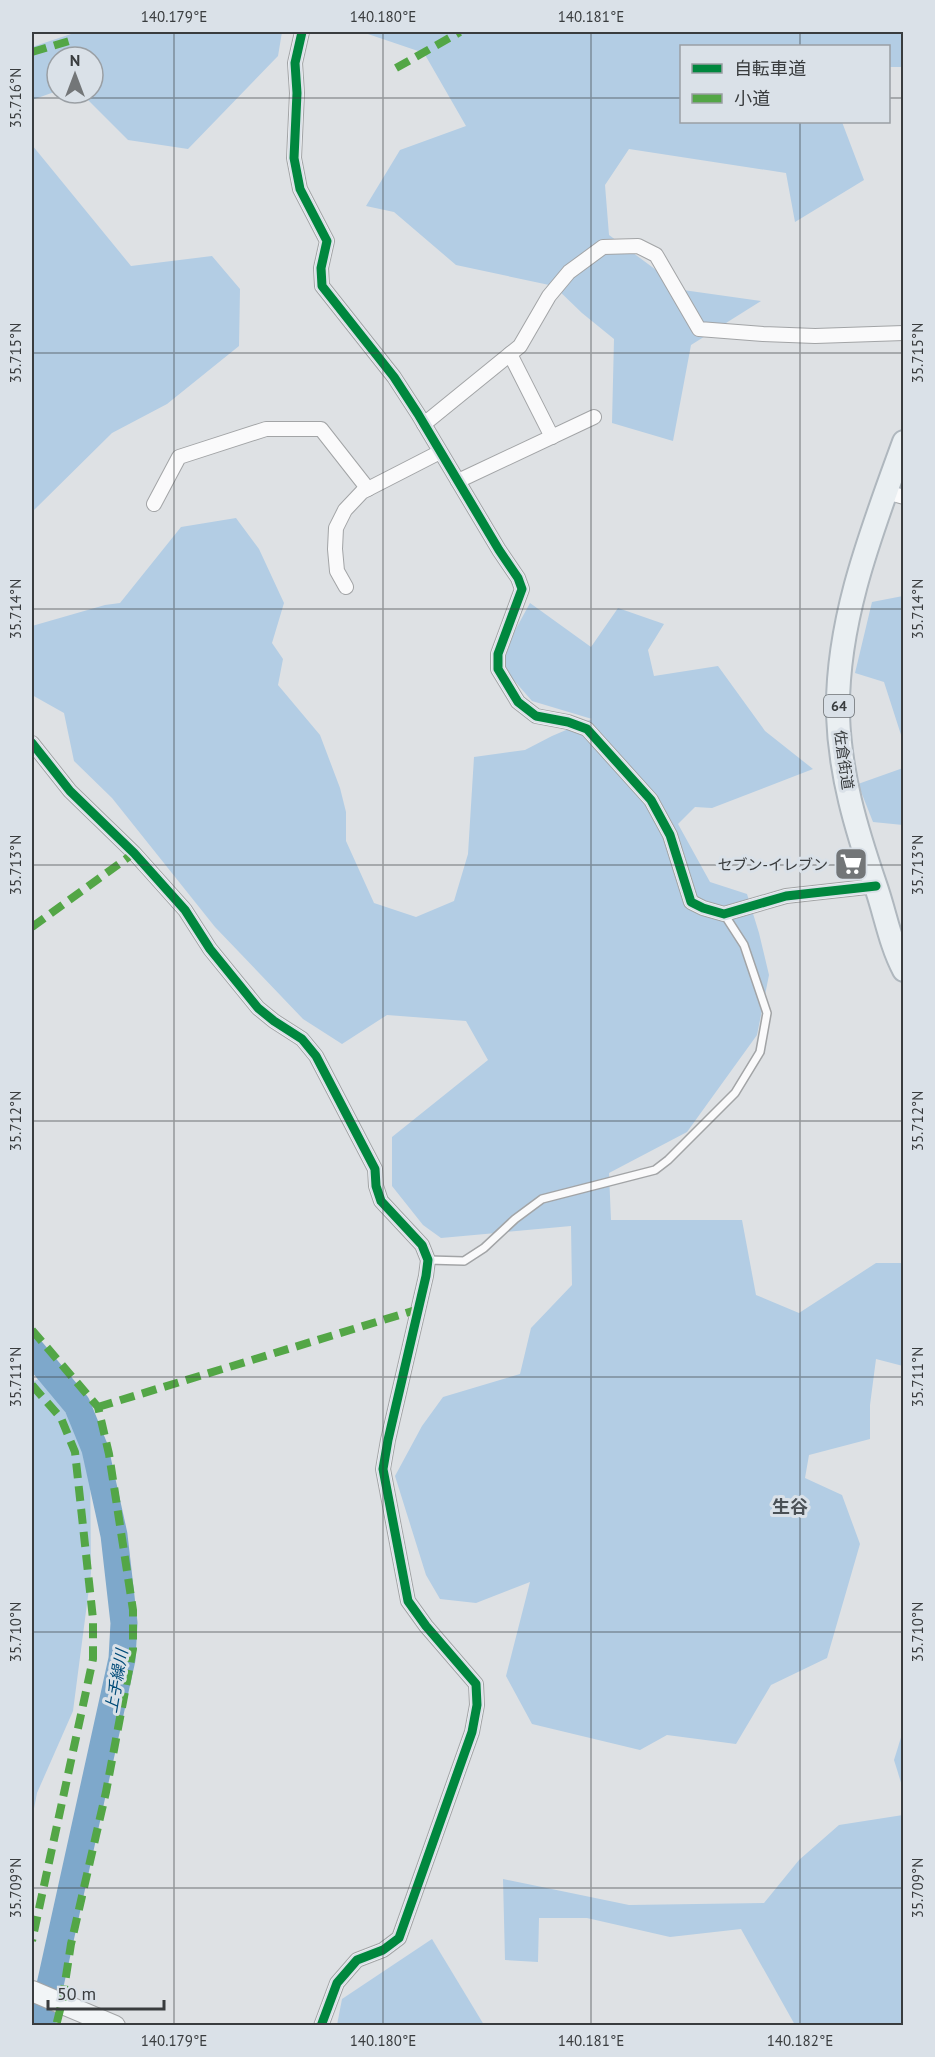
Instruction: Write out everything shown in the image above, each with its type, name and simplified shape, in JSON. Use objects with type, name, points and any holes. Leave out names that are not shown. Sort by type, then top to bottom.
[{"type":"main road","name":"佐倉街道","points":[[903,442],[895,494],[868,542],[855,588],[839,672],[838,717],[846,780],[856,829],[903,970]]},
{"type":"street","points":[[303,32],[295,63],[297,93],[294,158],[300,189],[327,241],[321,268],[322,286],[394,377],[518,578],[522,590],[498,654],[498,669],[518,702],[536,716],[568,722],[587,729],[651,800],[670,835],[691,902],[724,914],[786,896],[876,886]]},
{"type":"street","points":[[424,424],[520,346],[549,296],[570,273],[603,247],[638,246],[657,255],[699,328],[815,336],[903,333]]},
{"type":"street","points":[[510,354],[552,437]]},
{"type":"street","points":[[458,482],[594,417]]},
{"type":"street","points":[[154,504],[179,457],[266,429],[321,429],[368,489]]},
{"type":"street","points":[[346,587],[337,571],[335,549],[336,528],[345,510],[362,492],[440,452]]},
{"type":"street","points":[[32,743],[70,791],[134,853],[185,910],[210,949],[258,1008],[302,1039],[316,1056],[375,1169],[376,1186],[381,1201],[422,1245],[428,1260],[383,1469],[408,1601],[426,1626],[476,1684],[477,1705],[472,1732],[399,1938],[382,1950],[357,1960],[337,1983],[321,2025]]},
{"type":"street","points":[[32,1991],[115,2025]]},
{"type":"lane","points":[[428,1260],[464,1261],[484,1248],[515,1218],[542,1199],[655,1170],[668,1160],[735,1093],[760,1052],[767,1013],[744,945],[724,914]]},
{"type":"shaded area","points":[[77,32],[282,32],[278,56],[188,149],[128,140],[93,105],[105,105],[105,45],[45,45],[45,95],[32,100],[32,47]]},
{"type":"shaded area","points":[[362,32],[903,32],[903,67],[890,67],[890,45],[680,45],[680,123],[842,123],[864,180],[795,222],[786,173],[629,149],[605,185],[609,235],[683,290],[761,301],[691,345],[673,441],[612,423],[614,339],[554,286],[456,265],[394,212],[366,206],[400,150],[466,126],[424,53]]},
{"type":"shaded area","points":[[32,145],[131,266],[212,256],[240,289],[239,346],[167,404],[112,433],[32,512]]},
{"type":"shaded area","points":[[236,518],[259,549],[284,603],[272,643],[283,659],[278,685],[320,735],[340,788],[346,812],[346,841],[374,903],[416,917],[454,901],[468,854],[474,757],[525,750],[592,719],[532,701],[504,669],[507,645],[530,603],[591,647],[618,608],[664,624],[648,650],[654,676],[718,666],[765,731],[813,769],[712,808],[695,807],[678,824],[710,882],[747,894],[769,975],[757,1035],[687,1132],[609,1173],[611,1220],[742,1220],[756,1295],[799,1313],[876,1263],[903,1263],[903,1366],[876,1359],[870,1405],[870,1439],[809,1455],[805,1478],[842,1495],[860,1544],[827,1658],[771,1685],[736,1744],[667,1735],[640,1750],[532,1724],[506,1676],[530,1582],[476,1603],[440,1599],[426,1575],[395,1476],[422,1426],[443,1397],[520,1374],[531,1328],[572,1285],[571,1226],[441,1238],[423,1225],[392,1186],[392,1137],[488,1060],[466,1021],[387,1015],[342,1044],[303,1019],[215,927],[112,798],[74,761],[64,713],[32,695],[32,626],[105,605],[120,603],[181,527]]},
{"type":"shaded area","points":[[903,596],[903,741],[884,682],[855,673],[872,602]]},
{"type":"shaded area","points":[[903,768],[903,825],[873,822],[858,784]]},
{"type":"shaded area","points":[[43,1377],[90,1451],[91,1573],[73,1711],[37,1793],[32,1819],[32,1382]]},
{"type":"shaded area","points":[[904,1731],[903,1789],[894,1760]]},
{"type":"shaded area","points":[[903,1815],[903,2025],[795,2025],[741,1929],[670,1937],[587,1918],[539,1918],[538,1962],[505,1960],[503,1879],[629,1905],[764,1903],[799,1860],[839,1825]]},
{"type":"shaded area","points":[[432,1939],[484,2025],[337,2025],[342,1999]]},
{"type":"waterway","name":"上手繰川","points":[[32,1351],[77,1405],[95,1449],[114,1535],[124,1623],[122,1659],[41,2026]]},
{"type":"marked path","points":[[396,68],[460,32]]},
{"type":"marked path","points":[[32,52],[76,39]]},
{"type":"marked path","points":[[32,927],[134,853]]},
{"type":"marked path","points":[[98,1407],[419,1309]]},
{"type":"marked path","points":[[32,1330],[98,1407],[109,1454],[133,1610],[133,1649],[106,1792],[71,1944],[56,2026]]},
{"type":"marked path","points":[[32,1385],[61,1418],[75,1452],[93,1619],[93,1659],[32,1941]]},
{"type":"cycle path","points":[[302,32],[295,63],[297,93],[294,158],[300,189],[327,241],[321,268],[322,286],[394,377],[518,578],[522,589],[498,654],[498,669],[518,702],[536,716],[568,722],[587,729],[651,800],[670,835],[691,902],[724,914],[786,896],[876,886]]},
{"type":"cycle path","points":[[32,743],[70,791],[134,853],[185,910],[210,949],[258,1008],[302,1039],[316,1056],[375,1169],[376,1186],[381,1201],[422,1245],[428,1260],[383,1469],[408,1601],[426,1626],[476,1684],[477,1705],[472,1732],[399,1938],[383,1950],[357,1960],[337,1983],[321,2026]]},
{"type":"place","name":"セブン-イレブン","points":[[851,864]]},
{"type":"district","name":"生谷","points":[[790,1506]]}]
